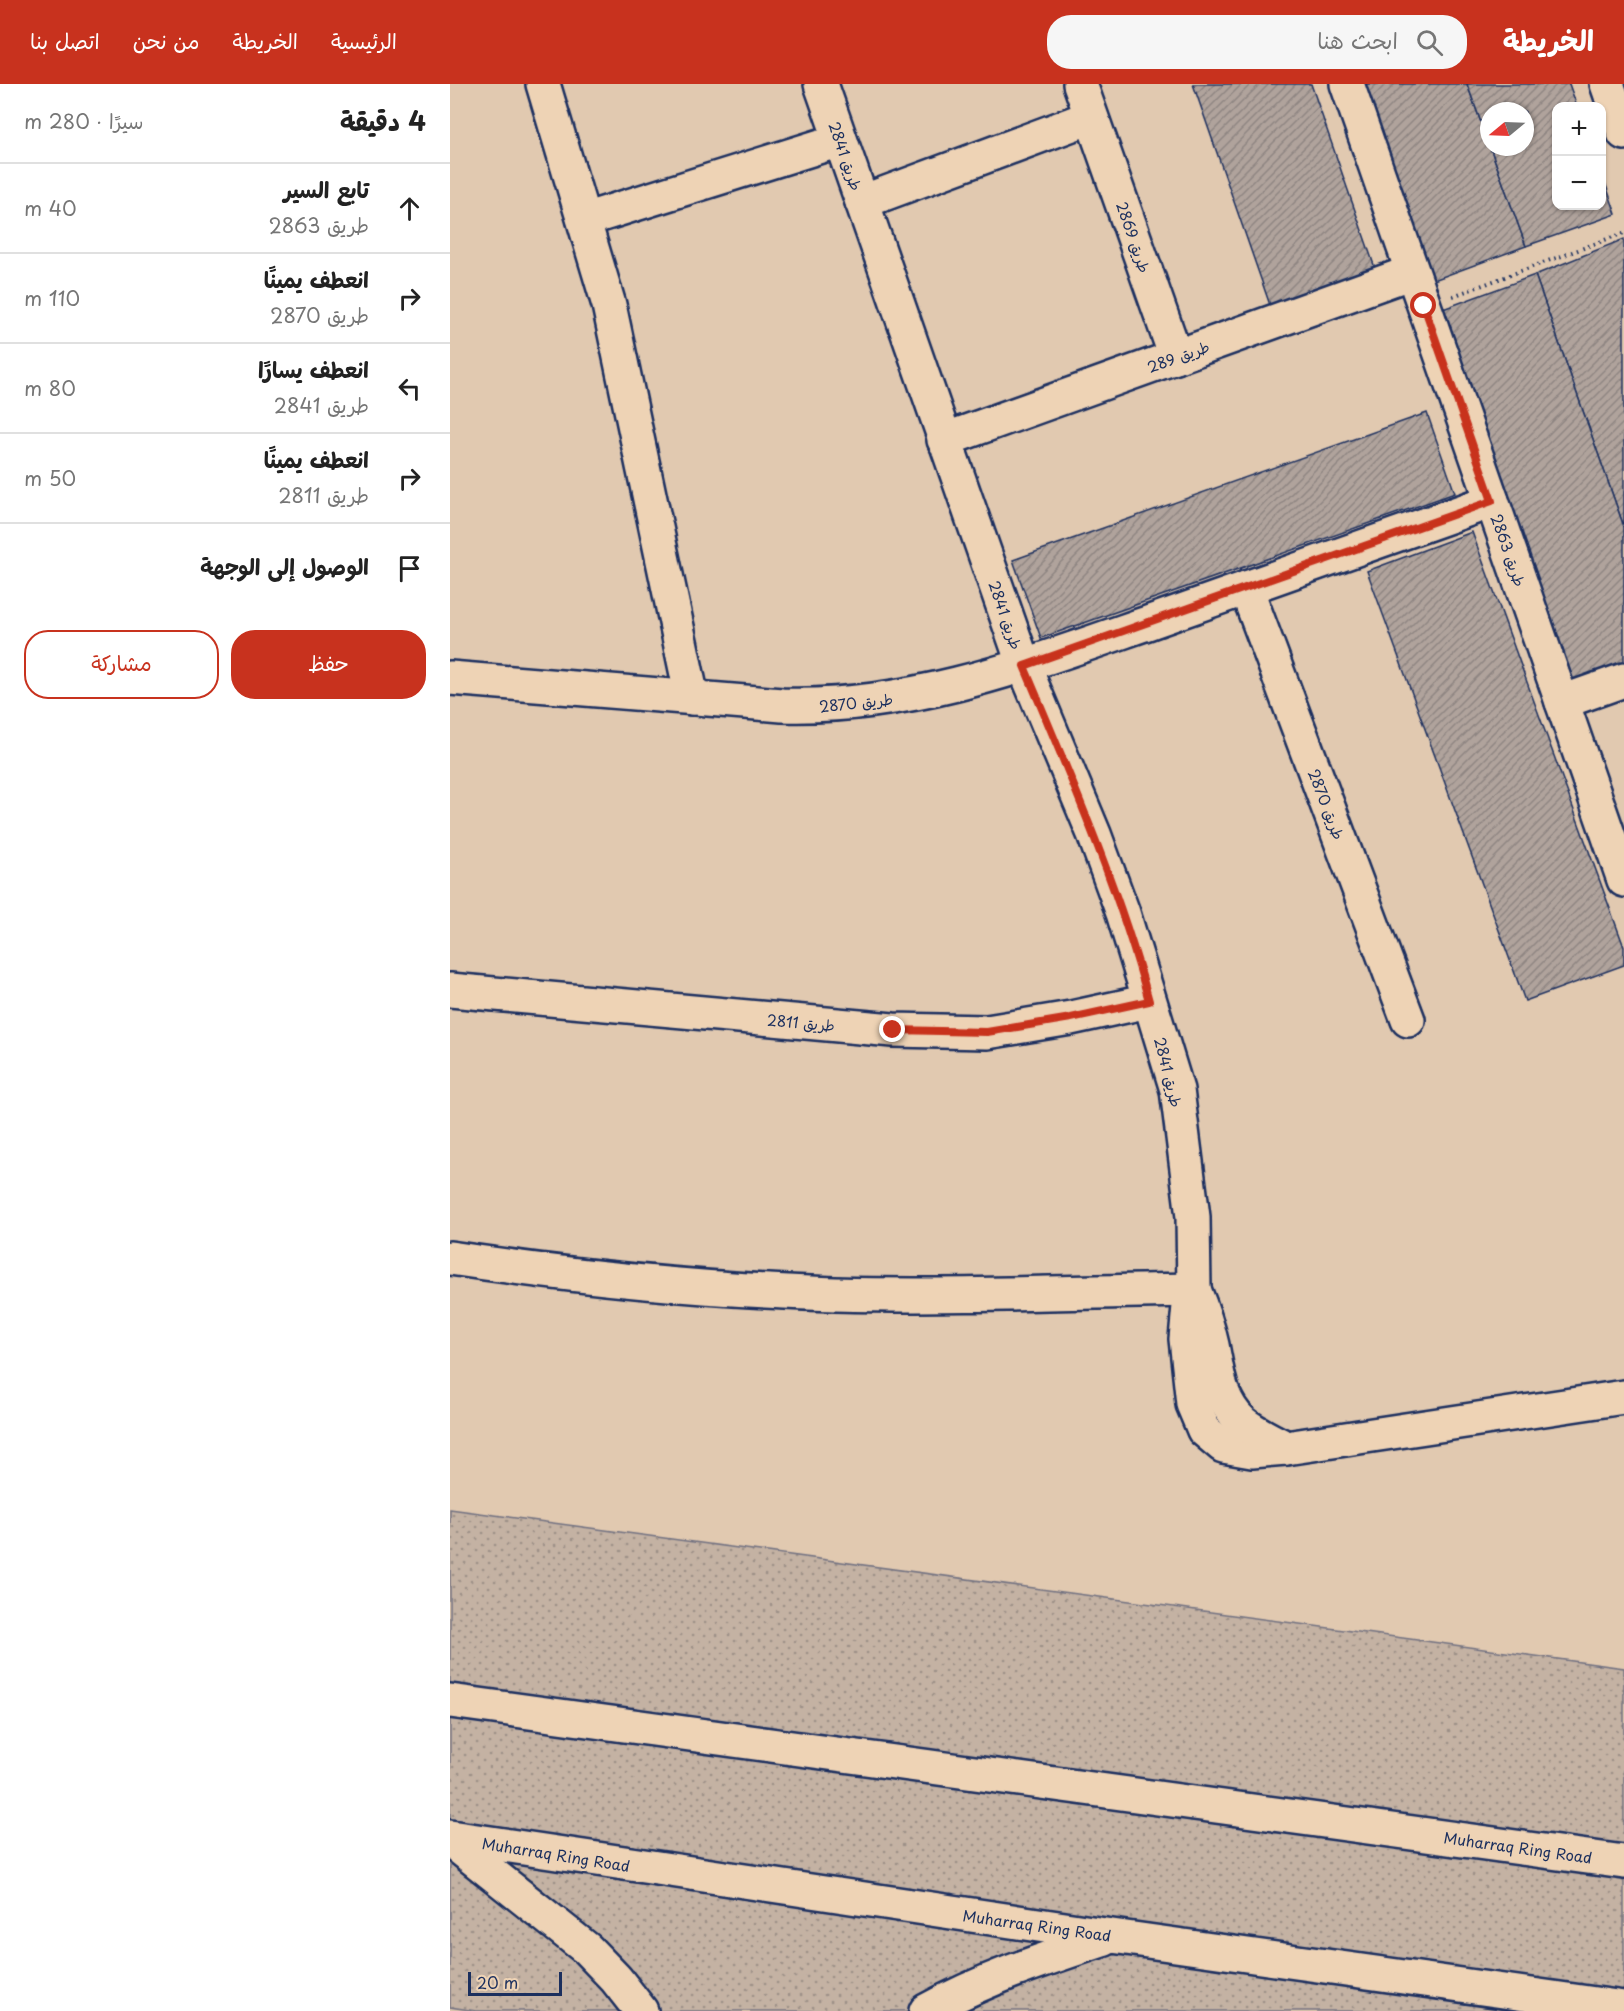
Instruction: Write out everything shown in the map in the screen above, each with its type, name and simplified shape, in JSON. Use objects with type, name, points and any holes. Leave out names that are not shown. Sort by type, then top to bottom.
[{"type":"street","points":[[543,84],[609,305],[692,698]]},
{"type":"street","name":"طريق 2841","points":[[822,84],[1024,666],[1094,834],[1123,913],[1177,1090],[1193,1218],[1194,1290],[1187,1323],[1187,1355],[1193,1404],[1204,1430],[1223,1446],[1251,1452],[1624,1397]]},
{"type":"street","name":"طريق 2869","points":[[1080,84],[1176,357]]},
{"type":"street","name":"طريق 2863","points":[[1347,84],[1624,880]]},
{"type":"street","points":[[1607,84],[1624,133]]},
{"type":"street","points":[[862,202],[1092,117]]},
{"type":"street","points":[[584,220],[840,140]]},
{"type":"street","name":"طريق 289","points":[[944,440],[1412,272]]},
{"type":"street","name":"طريق 2870","points":[[450,678],[811,706],[895,698],[1024,666],[1492,501]]},
{"type":"street","name":"طريق 2870","points":[[1246,588],[1408,1020]]},
{"type":"street","points":[[1562,702],[1624,680]]},
{"type":"street","name":"طريق 2811","points":[[450,990],[893,1030],[987,1032],[1071,1018],[1149,1001]]},
{"type":"street","points":[[450,1258],[688,1285],[824,1293],[961,1294],[1194,1290]]},
{"type":"street","name":"Muharraq Ring Road","points":[[450,1701],[1624,1862]]},
{"type":"street","points":[[450,1839],[587,1949],[616,1979],[641,2011]]},
{"type":"street","name":"Muharraq Ring Road","points":[[450,1839],[1624,2008]]},
{"type":"street","points":[[926,2011],[958,1993],[1011,1970],[1112,1936]]},
{"type":"path","points":[[1424,306],[1624,233]]},
{"type":"shaded area","points":[[450,1509],[1624,1668],[1624,2011],[476,2011],[450,2007]]},
{"type":"building","points":[[1193,84],[1311,84],[1375,268],[1270,305]]},
{"type":"building","points":[[1360,84],[1467,84],[1480,120],[1480,156],[1493,156],[1526,246],[1431,281]]},
{"type":"building","points":[[1467,84],[1569,84],[1576,102],[1552,102],[1552,210],[1606,210],[1606,185],[1616,214],[1526,246],[1493,156],[1534,156],[1534,102],[1480,102],[1480,119]]},
{"type":"building","points":[[1624,239],[1624,527],[1535,275]]},
{"type":"building","points":[[1535,275],[1624,527],[1624,671],[1575,688],[1443,309]]},
{"type":"building","points":[[1427,413],[1455,493],[1041,638],[1013,560]]},
{"type":"building","points":[[1472,532],[1624,947],[1624,965],[1525,1001],[1367,571]]},
{"type":"route","points":[[893,1030],[987,1032],[1071,1018],[1149,1001],[1123,913],[1094,834],[1024,666],[1492,501],[1424,306]]}]
